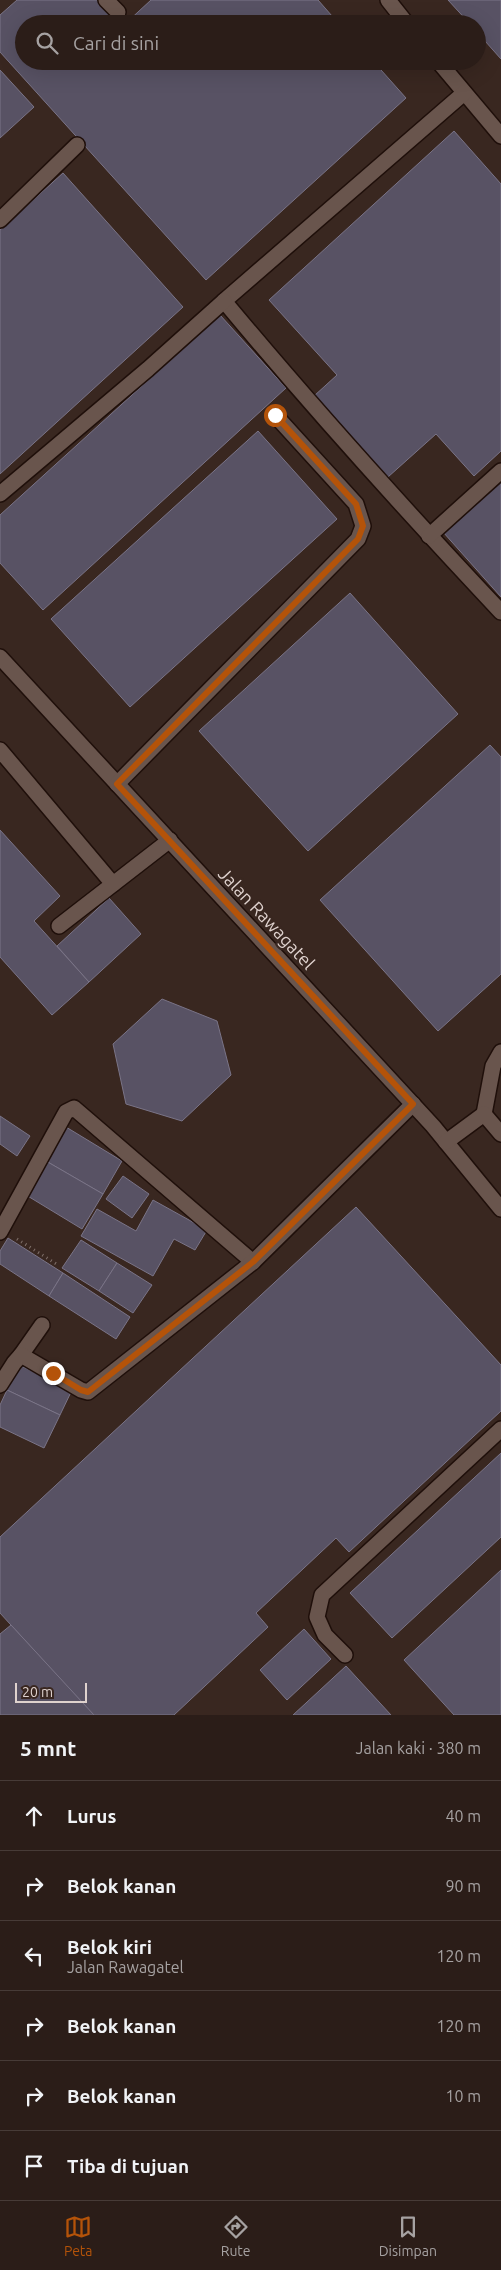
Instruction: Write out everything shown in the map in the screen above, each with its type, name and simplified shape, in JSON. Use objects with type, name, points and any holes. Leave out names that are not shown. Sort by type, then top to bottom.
[{"type":"street","points":[[106,0],[118,12]]},
{"type":"street","points":[[388,0],[400,15]]},
{"type":"street","points":[[445,70],[501,136]]},
{"type":"street","points":[[0,494],[148,369],[464,93]]},
{"type":"street","points":[[0,220],[77,145]]},
{"type":"street","points":[[224,301],[301,393],[429,536],[501,612]]},
{"type":"street","points":[[117,784],[358,539],[363,526],[356,504],[275,415]]},
{"type":"street","points":[[429,536],[501,471]]},
{"type":"street","name":"Jalan Rawagatel","points":[[0,657],[413,1104],[501,1209]]},
{"type":"street","points":[[0,750],[113,884]]},
{"type":"street","points":[[59,926],[170,840]]},
{"type":"street","points":[[446,1142],[484,1114],[493,1066],[501,1052]]},
{"type":"street","points":[[21,1356],[81,1390],[88,1392],[253,1262],[413,1104]]},
{"type":"street","points":[[1,1231],[66,1112],[74,1108],[253,1262]]},
{"type":"street","points":[[484,1114],[501,1134]]},
{"type":"street","points":[[0,1386],[14,1363],[42,1325]]},
{"type":"street","points":[[345,1655],[326,1635],[317,1617],[322,1595],[501,1429]]},
{"type":"path","points":[[1,1231],[58,1264]]},
{"type":"building","points":[[17,0],[100,0],[113,15],[15,15],[15,69],[0,52],[0,15]]},
{"type":"building","points":[[151,0],[318,0],[331,15],[135,15]]},
{"type":"building","points":[[448,0],[501,0],[501,59],[486,42],[486,15],[462,15]]},
{"type":"building","points":[[0,70],[34,107],[0,138]]},
{"type":"building","points":[[16,70],[381,70],[406,98],[206,280]]},
{"type":"building","points":[[454,131],[501,184],[501,451],[474,476],[436,434],[388,477],[314,396],[337,375],[269,300]]},
{"type":"building","points":[[63,173],[183,307],[0,474],[0,230]]},
{"type":"building","points":[[220,315],[286,388],[43,610],[0,563],[0,515]]},
{"type":"building","points":[[258,431],[337,519],[130,707],[51,619]]},
{"type":"building","points":[[501,479],[501,597],[443,532]]},
{"type":"building","points":[[350,593],[458,714],[308,851],[199,731]]},
{"type":"building","points":[[490,745],[501,757],[501,974],[438,1031],[320,900]]},
{"type":"building","points":[[0,830],[60,896],[34,921],[89,982],[52,1015],[0,957]]},
{"type":"building","points":[[109,898],[141,934],[89,982],[57,946]]},
{"type":"building","points":[[162,999],[217,1021],[231,1075],[182,1121],[126,1104],[113,1044]]},
{"type":"building","points":[[0,1116],[30,1136],[17,1156],[0,1144]]},
{"type":"building","points":[[66,1127],[122,1161],[103,1194],[46,1161]]},
{"type":"building","points":[[46,1161],[103,1194],[82,1229],[26,1195]]},
{"type":"building","points":[[123,1176],[149,1194],[132,1218],[106,1199]]},
{"type":"building","points":[[153,1200],[207,1230],[195,1250],[174,1239],[153,1276],[81,1236],[97,1209],[136,1231]]},
{"type":"building","points":[[356,1207],[501,1365],[501,1411],[349,1552],[336,1538],[256,1613],[268,1627],[174,1715],[93,1715],[0,1613],[0,1537]]},
{"type":"building","points":[[8,1238],[63,1273],[49,1296],[0,1264],[0,1251]]},
{"type":"building","points":[[81,1240],[117,1263],[99,1291],[62,1268]]},
{"type":"building","points":[[117,1263],[152,1285],[133,1313],[99,1291]]},
{"type":"building","points":[[63,1273],[130,1317],[116,1339],[49,1296]]},
{"type":"building","points":[[19,1365],[72,1390],[60,1415],[7,1390]]},
{"type":"building","points":[[7,1390],[60,1415],[44,1448],[0,1427],[0,1405]]},
{"type":"building","points":[[501,1453],[501,1537],[392,1638],[350,1593]]},
{"type":"building","points":[[501,1570],[501,1715],[454,1715],[404,1660]]},
{"type":"building","points":[[11,1625],[94,1715],[0,1715],[0,1634]]},
{"type":"building","points":[[304,1629],[331,1659],[287,1700],[260,1670]]},
{"type":"building","points":[[346,1666],[391,1715],[293,1715]]},
{"type":"route","points":[[53,1373],[81,1390],[88,1392],[253,1262],[413,1104],[117,784],[358,539],[363,526],[356,504],[275,415]]}]
